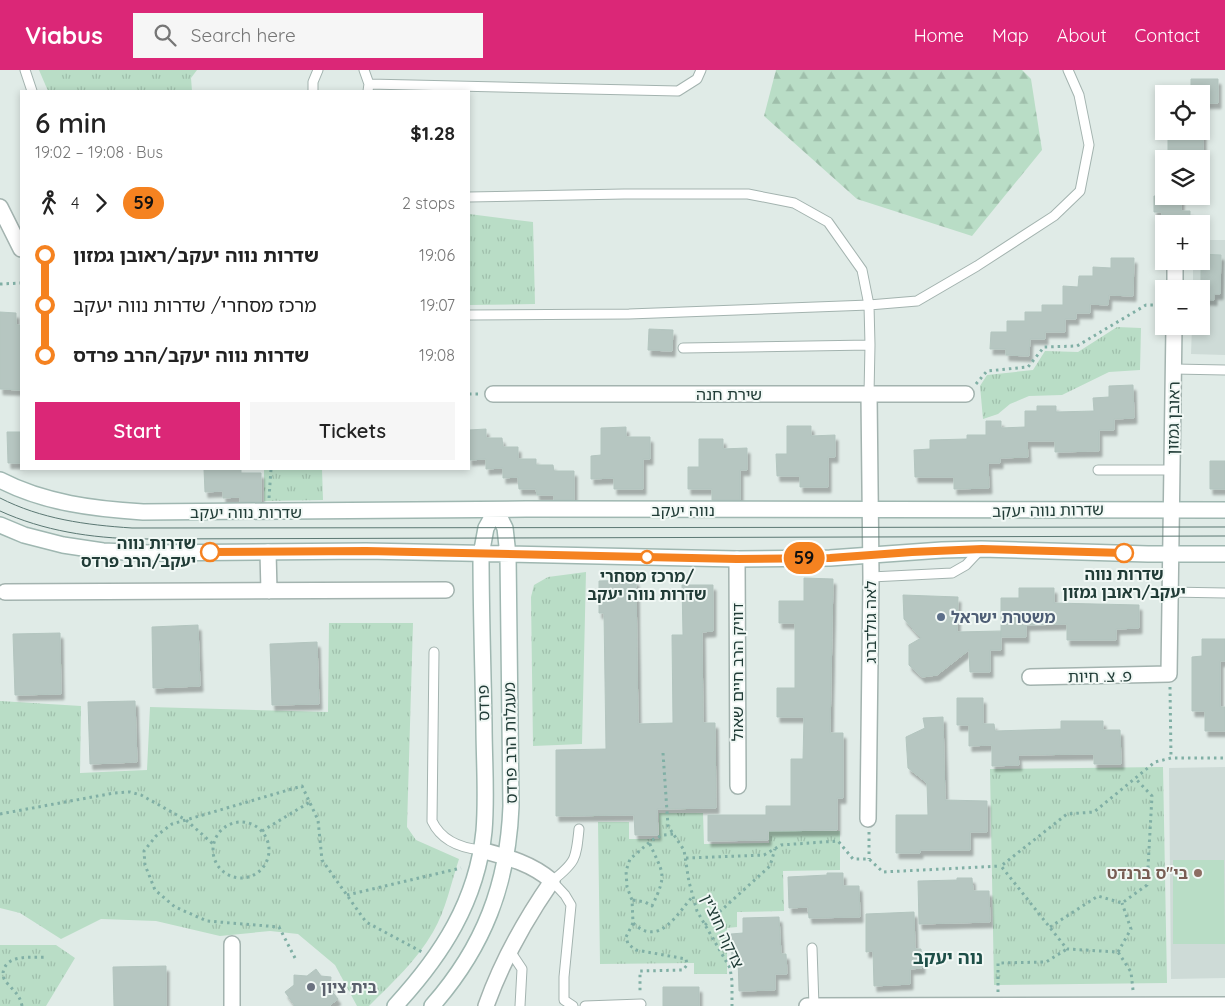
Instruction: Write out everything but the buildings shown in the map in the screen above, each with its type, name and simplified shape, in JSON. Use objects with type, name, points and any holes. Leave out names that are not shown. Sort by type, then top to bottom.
[{"type":"street","points":[[0,207],[20,247]]},
{"type":"street","name":"ראובן גמזון","points":[[1169,674],[1174,335]]},
{"type":"street","name":"שירת חנה","points":[[493,394],[966,394]]},
{"type":"street","name":"לאה גולדברג","points":[[868,819],[870,394]]},
{"type":"street","name":"שדרות נווה יעקב","points":[[0,480],[53,499],[105,510],[143,512],[496,510]]},
{"type":"street","points":[[481,555],[486,528],[496,510]]},
{"type":"street","name":"נווה יעקב","points":[[496,510],[870,510]]},
{"type":"street","name":"מעגלות הרב פרדס","points":[[432,1006],[453,979],[479,939],[494,904],[510,833],[508,555],[505,528],[496,510]]},
{"type":"street","name":"שדרות נווה יעקב","points":[[870,510],[1225,510]]},
{"type":"street","points":[[0,525],[24,535],[63,545],[103,551],[149,553],[366,551],[481,555],[737,559],[830,558],[982,549],[1225,554]]},
{"type":"street","points":[[268,552],[269,591]]},
{"type":"street","name":"פרדס","points":[[479,857],[485,806],[481,555]]},
{"type":"street","name":"דוויק הרב חיים שאול","points":[[737,559],[738,786]]},
{"type":"street","points":[[3,596],[446,590]]},
{"type":"street","name":"פ. צ. חיות","points":[[1030,677],[1169,674]]},
{"type":"street","points":[[395,1006],[436,959],[454,928],[468,898],[479,857],[506,857],[528,865],[552,881],[534,907],[510,951],[486,1006]]},
{"type":"street","points":[[232,944],[232,1006]]},
{"type":"street","points":[[807,1006],[1225,1005]]},
{"type":"lane","points":[[25,70],[32,90]]},
{"type":"lane","points":[[314,90],[313,82],[318,70]]},
{"type":"lane","points":[[364,70],[369,88],[678,91],[697,79],[701,70]]},
{"type":"lane","points":[[470,315],[629,314],[869,305],[918,300],[977,266],[1054,216],[1080,191],[1089,145],[1078,95],[1068,70]]},
{"type":"lane","points":[[470,197],[748,194],[794,203],[828,222],[862,270],[869,305],[870,394]]},
{"type":"lane","points":[[683,348],[870,345]]},
{"type":"lane","points":[[1174,369],[1225,370]]},
{"type":"lane","points":[[1098,470],[1172,470]]},
{"type":"lane","points":[[870,577],[952,573],[966,565],[982,549]]},
{"type":"lane","points":[[1170,592],[1225,593]]},
{"type":"lane","points":[[434,652],[432,821],[437,831],[479,857]]},
{"type":"lane","points":[[573,1006],[564,1000],[564,977],[571,905],[565,895],[552,881],[569,867],[576,855],[579,829]]},
{"type":"lane","points":[[812,948],[814,1006]]},
{"type":"lane","points":[[510,951],[522,969],[520,1006]]},
{"type":"lane","points":[[585,1006],[640,1004]]},
{"type":"path","points":[[0,284],[20,283]]},
{"type":"path","points":[[966,394],[987,371],[1028,367],[1044,347],[1077,346],[1146,305],[1155,305]]},
{"type":"path","points":[[268,512],[271,470]]},
{"type":"path","points":[[1169,674],[1171,758]]},
{"type":"path","name":"צדקה חוצ'ין","points":[[663,753],[668,826],[684,850],[697,911],[730,968],[732,1006]]},
{"type":"path","points":[[868,819],[869,858],[883,872],[1001,866],[1067,814],[1094,812],[1155,762],[1171,758],[1225,758]]},
{"type":"path","points":[[1122,903],[1147,885],[1152,796],[1135,778]]},
{"type":"path","points":[[295,958],[279,927],[207,920],[175,907],[155,890],[145,865],[144,851],[156,836],[172,824],[302,786],[318,820],[322,860],[366,922],[436,959]]},
{"type":"path","points":[[0,814],[114,793],[130,792],[142,795],[186,820],[213,844]]},
{"type":"path","points":[[262,831],[310,802]]},
{"type":"path","points":[[235,822],[245,822],[254,825],[262,831],[267,839],[269,849],[262,868],[255,874],[245,878],[236,878],[222,870],[216,863],[213,854],[213,844],[218,832],[226,826],[235,822]]},
{"type":"path","points":[[640,1004],[640,971],[683,970],[688,965],[686,959],[636,950],[628,944],[626,938],[633,923],[632,900],[627,887],[626,870],[630,859],[649,842],[663,835],[673,834]]},
{"type":"path","points":[[686,858],[764,855],[781,845],[838,841],[853,859],[869,858]]},
{"type":"path","points":[[632,900],[645,902],[652,906],[661,886],[663,875],[649,842]]},
{"type":"path","points":[[705,925],[770,866],[776,848]]},
{"type":"path","points":[[347,895],[479,857]]},
{"type":"path","points":[[1001,866],[1067,949]]},
{"type":"path","points":[[633,923],[638,928],[648,932],[664,929],[693,896]]},
{"type":"path","points":[[1050,927],[1098,896],[1122,903]]},
{"type":"path","points":[[1118,952],[1131,929],[1122,903]]},
{"type":"path","points":[[998,1005],[998,963],[1046,962],[1067,949],[1118,952]]},
{"type":"path","points":[[1118,952],[1131,972],[1134,1005]]},
{"type":"path","points":[[22,1006],[16,992],[2,975],[4,967],[9,961],[18,958],[47,957]]},
{"type":"shaded area","points":[[1210,240],[1225,240],[1225,355],[1191,354],[1192,335],[1210,335],[1210,280],[1193,280],[1193,270],[1210,270]]},
{"type":"shaded area","name":"בי\"ס ברנדט","points":[[1225,767],[1225,978],[1171,979],[1169,768]]},
{"type":"green space","points":[[39,70],[197,70],[191,78],[192,90],[48,90]]},
{"type":"green space","points":[[776,70],[1022,70],[1031,79],[1042,150],[972,236],[857,199],[764,116]]},
{"type":"green space","points":[[470,214],[533,222],[535,304],[470,305]]},
{"type":"green space","points":[[1117,327],[1141,328],[1140,370],[1109,372],[1062,395],[1029,396],[1010,404],[998,414],[983,419],[980,386],[987,375],[1033,370],[1045,351],[1078,352]]},
{"type":"green space","points":[[264,470],[322,470],[323,500],[264,501]]},
{"type":"green space","points":[[586,572],[582,744],[533,746],[531,597],[534,585],[548,577]]},
{"type":"green space","points":[[329,623],[413,623],[407,827],[416,840],[459,859],[445,906],[438,924],[427,942],[412,962],[369,1006],[357,1006],[335,965],[298,934],[270,931],[220,936],[156,921],[101,919],[61,939],[20,913],[0,908],[0,701],[81,706],[80,773],[147,770],[150,707],[328,712]]},
{"type":"green space","points":[[1163,767],[1167,983],[994,985],[990,769]]},
{"type":"green space","points":[[659,813],[703,813],[704,844],[769,843],[769,831],[840,831],[840,870],[783,871],[784,911],[737,912],[737,927],[727,928],[727,974],[694,974],[694,963],[600,964],[598,822],[629,822],[629,839],[659,839]]},
{"type":"green space","points":[[1173,860],[1224,860],[1225,944],[1173,944]]},
{"type":"green space","points":[[0,945],[56,945],[75,958],[46,1006],[0,1006]]},
{"type":"tram line","points":[[0,498],[31,511],[64,520],[132,528],[1225,527]]},
{"type":"tram line","points":[[0,511],[34,524],[68,532],[103,537],[139,539],[1225,536]]},
{"type":"bus line","name":"59","points":[[210,552],[366,551],[481,555],[737,559],[830,558],[982,549],[1124,553]]},
{"type":"place","name":"שדרות נווה יעקב/הרב פרדס","points":[[210,552]]},
{"type":"place","name":"שדרות נווה יעקב/ראובן גמזון","points":[[1124,553]]},
{"type":"place","name":"מרכז מסחרי/ שדרות נווה יעקב","points":[[647,557]]},
{"type":"place","name":"משטרת ישראל","points":[[941,617]]},
{"type":"place","name":"בי\"ס ברנדט","points":[[1198,873]]},
{"type":"place","name":"בית ציון","points":[[311,987]]},
{"type":"district","name":"נוה יעקב","points":[[948,958]]}]
